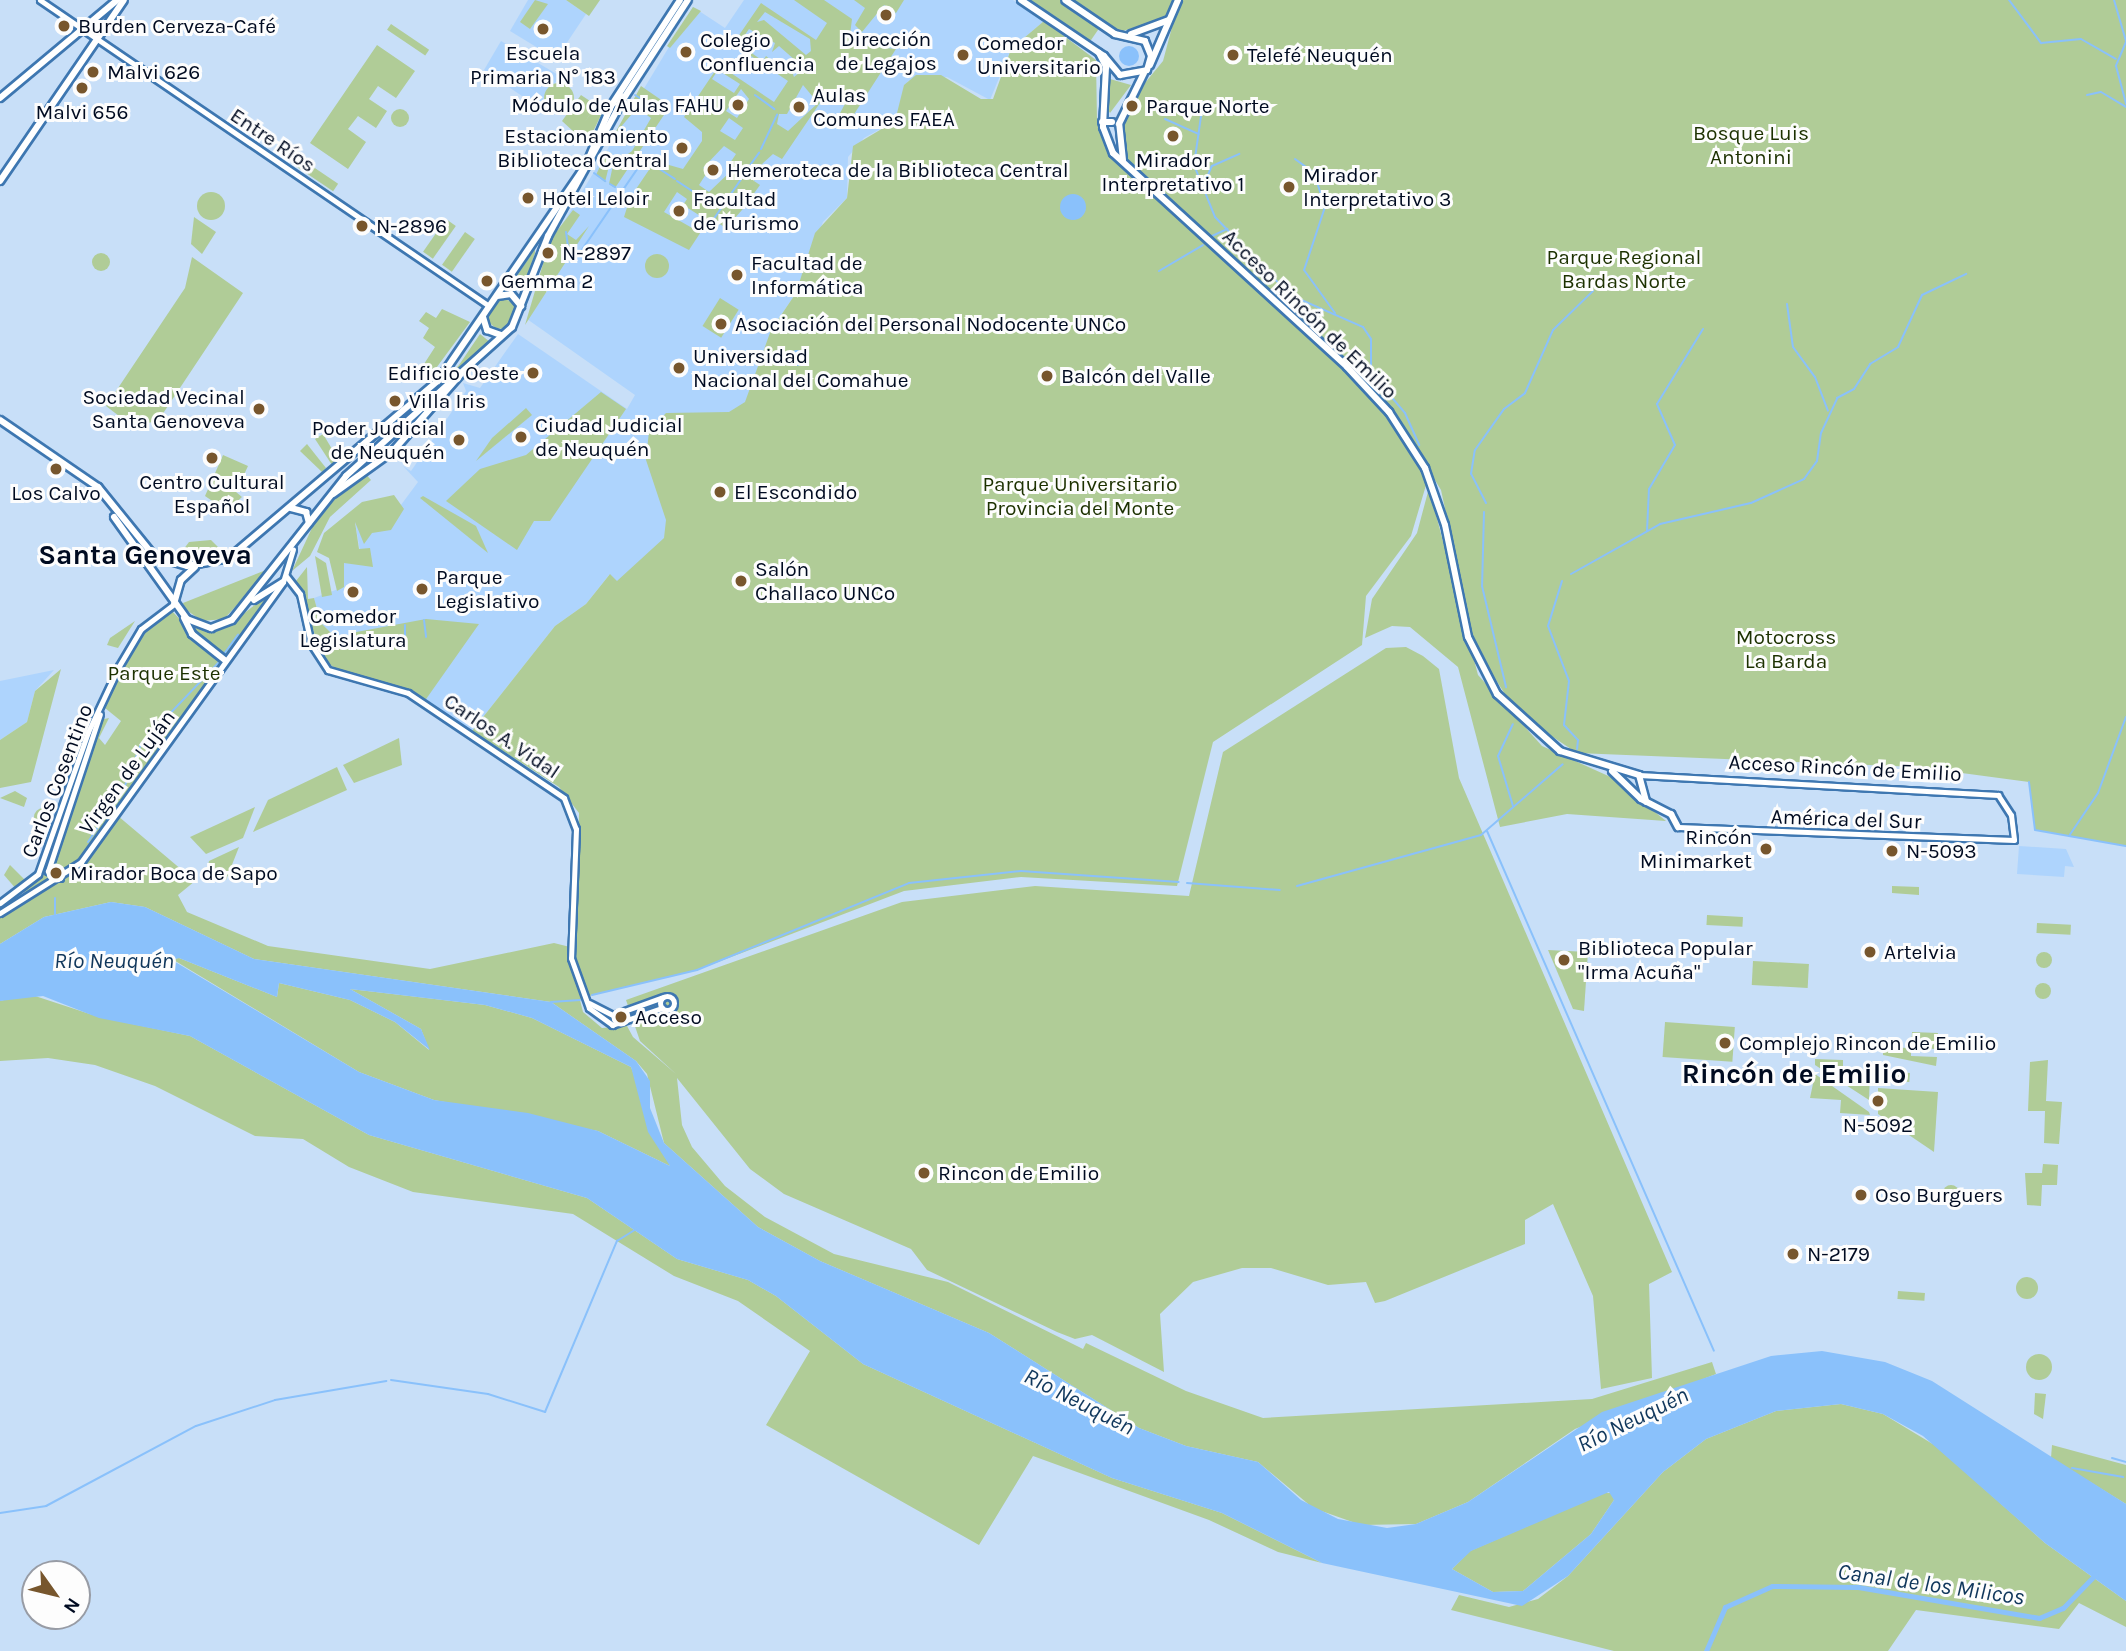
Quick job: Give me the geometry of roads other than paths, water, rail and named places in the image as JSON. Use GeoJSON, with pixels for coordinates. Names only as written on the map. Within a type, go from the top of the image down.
{"type":"FeatureCollection","features":[{"type":"Feature","properties":{"kind":"main road"},"geometry":{"type":"LineString","coordinates":[[0,98],[117,0]]}},
{"type":"Feature","properties":{"kind":"main road"},"geometry":{"type":"LineString","coordinates":[[0,181],[124,0]]}},
{"type":"Feature","properties":{"kind":"main road"},"geometry":{"type":"LineString","coordinates":[[174,604],[183,576],[200,565],[234,555],[428,391],[484,315],[586,165],[611,106],[680,0]]}},
{"type":"Feature","properties":{"kind":"main road"},"geometry":{"type":"LineString","coordinates":[[249,603],[293,549],[331,494],[472,360],[505,333],[521,309],[548,236],[624,98],[688,0]]}},
{"type":"Feature","properties":{"kind":"main road"},"geometry":{"type":"LineString","coordinates":[[1021,0],[1099,53],[1125,77],[1147,69],[1149,46],[1129,35]]}},
{"type":"Feature","properties":{"kind":"main road"},"geometry":{"type":"LineString","coordinates":[[1065,0],[1115,34],[1129,35],[1159,28],[1172,15]]}},
{"type":"Feature","properties":{"kind":"main road","name":"Acceso Rincón de Emilio"},"geometry":{"type":"LineString","coordinates":[[1130,169],[1117,137],[1128,97],[1147,69],[1178,0]]}},
{"type":"Feature","properties":{"kind":"main road"},"geometry":{"type":"LineString","coordinates":[[1099,53],[1106,69]]}},
{"type":"Feature","properties":{"kind":"main road"},"geometry":{"type":"LineString","coordinates":[[1107,60],[1102,122],[1111,122]]}},
{"type":"Feature","properties":{"kind":"main road","name":"Acceso Rincón de Emilio"},"geometry":{"type":"LineString","coordinates":[[1102,122],[1105,138],[1130,169],[1389,412],[1433,486],[1468,637],[1491,685],[1543,740],[1608,769],[1639,775]]}},
{"type":"Feature","properties":{"kind":"main road"},"geometry":{"type":"LineString","coordinates":[[495,297],[514,295],[521,309]]}},
{"type":"Feature","properties":{"kind":"main road"},"geometry":{"type":"LineString","coordinates":[[484,315],[489,332],[505,333]]}},
{"type":"Feature","properties":{"kind":"main road"},"geometry":{"type":"LineString","coordinates":[[331,494],[396,448],[472,360]]}},
{"type":"Feature","properties":{"kind":"main road"},"geometry":{"type":"LineString","coordinates":[[0,421],[92,483],[149,552],[171,563],[200,565]]}},
{"type":"Feature","properties":{"kind":"main road"},"geometry":{"type":"LineString","coordinates":[[92,483],[194,636],[226,661]]}},
{"type":"Feature","properties":{"kind":"main road"},"geometry":{"type":"LineString","coordinates":[[290,508],[306,512],[308,525]]}},
{"type":"Feature","properties":{"kind":"main road"},"geometry":{"type":"LineString","coordinates":[[183,616],[216,628],[285,579]]}},
{"type":"Feature","properties":{"kind":"main road","name":"Acceso Rincón de Emilio"},"geometry":{"type":"LineString","coordinates":[[1608,769],[1646,802],[1669,812],[1678,827]]}},
{"type":"Feature","properties":{"kind":"main road"},"geometry":{"type":"LineString","coordinates":[[1639,775],[1646,802]]}},
{"type":"Feature","properties":{"kind":"street","name":"Entre Ríos"},"geometry":{"type":"LineString","coordinates":[[40,0],[489,306]]}},
{"type":"Feature","properties":{"kind":"street","name":"Virgen de Luján"},"geometry":{"type":"LineString","coordinates":[[0,913],[61,878],[81,862],[285,579],[293,549]]}},
{"type":"Feature","properties":{"kind":"street","name":"Carlos A. Vidal"},"geometry":{"type":"LineString","coordinates":[[285,579],[300,594],[309,640],[328,670],[415,696],[566,801],[576,829],[570,951],[585,998]]}},
{"type":"Feature","properties":{"kind":"street","name":"Carlos Cosentino"},"geometry":{"type":"LineString","coordinates":[[0,904],[12,898],[44,862],[107,694],[140,630],[174,604]]}},
{"type":"Feature","properties":{"kind":"street"},"geometry":{"type":"LineString","coordinates":[[61,878],[48,871],[107,694]]}},
{"type":"Feature","properties":{"kind":"street","name":"Acceso Rincón de Emilio"},"geometry":{"type":"LineString","coordinates":[[1639,775],[1998,795],[2010,810],[2014,841]]}},
{"type":"Feature","properties":{"kind":"street","name":"América del Sur"},"geometry":{"type":"LineString","coordinates":[[1678,827],[2014,841]]}},
{"type":"Feature","properties":{"kind":"street"},"geometry":{"type":"LineString","coordinates":[[585,998],[613,1015],[663,997]]}},
{"type":"Feature","properties":{"kind":"street"},"geometry":{"type":"LineString","coordinates":[[662,1008],[663,997]]}},
{"type":"Feature","properties":{"kind":"street"},"geometry":{"type":"LineString","coordinates":[[585,998],[610,1025],[674,1004],[663,997]]}},
{"type":"Feature","properties":{"kind":"water"},"geometry":{"type":"Polygon","coordinates":[[[1125,46],[1133,46],[1139,56],[1133,66],[1125,66],[1119,60],[1119,52],[1125,46]]]}},
{"type":"Feature","properties":{"kind":"water"},"geometry":{"type":"Polygon","coordinates":[[[1073,194],[1082,198],[1086,207],[1082,216],[1073,220],[1064,216],[1060,207],[1064,198],[1073,194]]]}},
{"type":"Feature","properties":{"kind":"water"},"geometry":{"type":"Polygon","coordinates":[[[794,350],[800,350],[805,358],[803,364],[794,366],[789,361],[789,355],[794,350]]]}},
{"type":"Feature","properties":{"kind":"water","name":"Río Neuquén"},"geometry":{"type":"Polygon","coordinates":[[[111,902],[145,907],[254,959],[551,1002],[636,1061],[650,1081],[650,1108],[664,1143],[758,1227],[820,1261],[989,1333],[1139,1428],[1186,1446],[1258,1462],[1301,1500],[1338,1519],[1387,1528],[1416,1524],[1468,1502],[1602,1412],[1771,1356],[1822,1351],[1885,1362],[1932,1381],[2126,1504],[2126,1601],[2045,1543],[1923,1436],[1883,1414],[1841,1404],[1776,1411],[1706,1439],[1663,1472],[1568,1576],[1522,1606],[1322,1563],[1222,1513],[1112,1478],[863,1364],[776,1296],[748,1280],[677,1259],[587,1198],[369,1135],[190,1036],[99,1018],[43,996],[0,1001],[0,944],[44,917],[111,902]],[[179,958],[172,960],[359,1072],[434,1100],[528,1113],[598,1131],[670,1166],[648,1132],[631,1067],[532,1018],[485,1005],[350,989],[421,1029],[430,1050],[395,1022],[350,1000],[279,983],[277,997],[179,958]],[[1609,1492],[1471,1551],[1452,1569],[1493,1592],[1523,1591],[1591,1534],[1614,1500],[1609,1492]]]}},
{"type":"Feature","properties":{"kind":"waterway"},"geometry":{"type":"LineString","coordinates":[[2009,0],[2041,43],[2081,39],[2116,59]]}},
{"type":"Feature","properties":{"kind":"waterway"},"geometry":{"type":"LineString","coordinates":[[2114,0],[2126,41]]}},
{"type":"Feature","properties":{"kind":"waterway"},"geometry":{"type":"LineString","coordinates":[[2126,42],[2116,66],[2126,104]]}},
{"type":"Feature","properties":{"kind":"waterway"},"geometry":{"type":"LineString","coordinates":[[2087,95],[2101,92],[2126,107]]}},
{"type":"Feature","properties":{"kind":"waterway"},"geometry":{"type":"LineString","coordinates":[[635,95],[665,114]]}},
{"type":"Feature","properties":{"kind":"waterway"},"geometry":{"type":"LineString","coordinates":[[755,95],[774,109]]}},
{"type":"Feature","properties":{"kind":"waterway"},"geometry":{"type":"LineString","coordinates":[[1203,102],[1194,165],[1215,217],[1290,295],[1363,327],[1371,339],[1371,373],[1405,413],[1419,445]]}},
{"type":"Feature","properties":{"kind":"waterway"},"geometry":{"type":"LineString","coordinates":[[761,149],[777,115]]}},
{"type":"Feature","properties":{"kind":"waterway"},"geometry":{"type":"LineString","coordinates":[[1165,119],[1199,134]]}},
{"type":"Feature","properties":{"kind":"waterway"},"geometry":{"type":"LineString","coordinates":[[748,168],[759,153]]}},
{"type":"Feature","properties":{"kind":"waterway"},"geometry":{"type":"LineString","coordinates":[[1202,189],[1212,166],[1239,154]]}},
{"type":"Feature","properties":{"kind":"waterway"},"geometry":{"type":"LineString","coordinates":[[566,232],[568,246],[579,254],[644,159]]}},
{"type":"Feature","properties":{"kind":"waterway"},"geometry":{"type":"LineString","coordinates":[[1295,159],[1314,173],[1325,207],[1304,270],[1335,313]]}},
{"type":"Feature","properties":{"kind":"waterway"},"geometry":{"type":"LineString","coordinates":[[658,168],[675,179]]}},
{"type":"Feature","properties":{"kind":"waterway"},"geometry":{"type":"LineString","coordinates":[[713,220],[746,172]]}},
{"type":"Feature","properties":{"kind":"waterway"},"geometry":{"type":"LineString","coordinates":[[594,173],[605,181]]}},
{"type":"Feature","properties":{"kind":"waterway"},"geometry":{"type":"LineString","coordinates":[[677,181],[712,204]]}},
{"type":"Feature","properties":{"kind":"waterway"},"geometry":{"type":"LineString","coordinates":[[610,184],[615,187]]}},
{"type":"Feature","properties":{"kind":"waterway"},"geometry":{"type":"LineString","coordinates":[[1212,236],[1227,229]]}},
{"type":"Feature","properties":{"kind":"waterway"},"geometry":{"type":"LineString","coordinates":[[1159,271],[1203,245]]}},
{"type":"Feature","properties":{"kind":"waterway"},"geometry":{"type":"LineString","coordinates":[[1571,574],[1660,524],[1751,503],[1804,479],[1817,461],[1821,433],[1837,398],[1854,389],[1870,364],[1898,347],[1922,295],[1966,274]]}},
{"type":"Feature","properties":{"kind":"waterway"},"geometry":{"type":"LineString","coordinates":[[1486,503],[1471,474],[1475,450],[1504,409],[1525,393],[1553,330],[1593,291]]}},
{"type":"Feature","properties":{"kind":"waterway"},"geometry":{"type":"LineString","coordinates":[[1787,304],[1793,347],[1815,377],[1828,411]]}},
{"type":"Feature","properties":{"kind":"waterway"},"geometry":{"type":"LineString","coordinates":[[1647,531],[1649,489],[1675,445],[1657,404],[1703,329]]}},
{"type":"Feature","properties":{"kind":"waterway"},"geometry":{"type":"LineString","coordinates":[[1484,512],[1482,586],[1506,687]]}},
{"type":"Feature","properties":{"kind":"waterway"},"geometry":{"type":"LineString","coordinates":[[1562,581],[1548,626],[1569,681],[1564,725],[1578,740],[1577,749]]}},
{"type":"Feature","properties":{"kind":"waterway"},"geometry":{"type":"LineString","coordinates":[[424,620],[426,637]]}},
{"type":"Feature","properties":{"kind":"waterway"},"geometry":{"type":"LineString","coordinates":[[405,625],[405,644]]}},
{"type":"Feature","properties":{"kind":"waterway"},"geometry":{"type":"LineString","coordinates":[[224,654],[238,635]]}},
{"type":"Feature","properties":{"kind":"waterway"},"geometry":{"type":"LineString","coordinates":[[88,842],[124,788],[141,744],[219,662]]}},
{"type":"Feature","properties":{"kind":"waterway"},"geometry":{"type":"LineString","coordinates":[[2069,836],[2098,793],[2126,717]]}},
{"type":"Feature","properties":{"kind":"waterway"},"geometry":{"type":"LineString","coordinates":[[1513,724],[1498,756],[1513,806]]}},
{"type":"Feature","properties":{"kind":"waterway"},"geometry":{"type":"LineString","coordinates":[[1297,886],[1481,835],[1563,764]]}},
{"type":"Feature","properties":{"kind":"waterway"},"geometry":{"type":"LineString","coordinates":[[2029,782],[2035,830],[2126,846]]}},
{"type":"Feature","properties":{"kind":"waterway"},"geometry":{"type":"LineString","coordinates":[[1487,831],[1714,1351]]}},
{"type":"Feature","properties":{"kind":"waterway"},"geometry":{"type":"LineString","coordinates":[[592,995],[697,970],[909,883],[1021,871],[1179,882]]}},
{"type":"Feature","properties":{"kind":"waterway"},"geometry":{"type":"LineString","coordinates":[[1187,883],[1280,890]]}},
{"type":"Feature","properties":{"kind":"waterway"},"geometry":{"type":"LineString","coordinates":[[55,898],[55,914]]}},
{"type":"Feature","properties":{"kind":"waterway"},"geometry":{"type":"LineString","coordinates":[[551,1002],[580,1000]]}},
{"type":"Feature","properties":{"kind":"waterway"},"geometry":{"type":"LineString","coordinates":[[391,1380],[488,1394],[545,1412],[617,1241],[638,1228]]}},
{"type":"Feature","properties":{"kind":"waterway"},"geometry":{"type":"LineString","coordinates":[[0,1513],[46,1506],[196,1426],[275,1400],[386,1381]]}},
{"type":"Feature","properties":{"kind":"waterway"},"geometry":{"type":"LineString","coordinates":[[2112,1458],[2126,1462]]}},
{"type":"Feature","properties":{"kind":"waterway"},"geometry":{"type":"LineString","coordinates":[[2072,1468],[2123,1477]]}},
{"type":"Feature","properties":{"kind":"waterway","name":"Canal de los Milicos"},"geometry":{"type":"LineString","coordinates":[[1706,1651],[1725,1607],[1772,1586],[1858,1587],[2039,1618],[2063,1608],[2096,1574]]}},
{"type":"Feature","properties":{"kind":"place","name":"Dirección de Legajos"},"geometry":{"type":"Point","coordinates":[886,15]}},
{"type":"Feature","properties":{"kind":"place","name":"Burden Cerveza-Café"},"geometry":{"type":"Point","coordinates":[64,26]}},
{"type":"Feature","properties":{"kind":"place","name":"Escuela Primaria N° 183"},"geometry":{"type":"Point","coordinates":[543,29]}},
{"type":"Feature","properties":{"kind":"place","name":"Colegio Confluencia"},"geometry":{"type":"Point","coordinates":[686,52]}},
{"type":"Feature","properties":{"kind":"place","name":"Comedor Universitario"},"geometry":{"type":"Point","coordinates":[963,55]}},
{"type":"Feature","properties":{"kind":"place","name":"Telefé Neuquén"},"geometry":{"type":"Point","coordinates":[1233,55]}},
{"type":"Feature","properties":{"kind":"place","name":"Malvi 626"},"geometry":{"type":"Point","coordinates":[93,72]}},
{"type":"Feature","properties":{"kind":"place","name":"Malvi 656"},"geometry":{"type":"Point","coordinates":[82,88]}},
{"type":"Feature","properties":{"kind":"place","name":"Módulo de Aulas FAHU"},"geometry":{"type":"Point","coordinates":[738,105]}},
{"type":"Feature","properties":{"kind":"place","name":"Parque Norte"},"geometry":{"type":"Point","coordinates":[1132,106]}},
{"type":"Feature","properties":{"kind":"place","name":"Aulas Comunes FAEA"},"geometry":{"type":"Point","coordinates":[799,107]}},
{"type":"Feature","properties":{"kind":"place","name":"Mirador Interpretativo 1"},"geometry":{"type":"Point","coordinates":[1173,136]}},
{"type":"Feature","properties":{"kind":"place","name":"Estacionamiento Biblioteca Central"},"geometry":{"type":"Point","coordinates":[682,148]}},
{"type":"Feature","properties":{"kind":"place","name":"Hemeroteca de la Biblioteca Central"},"geometry":{"type":"Point","coordinates":[713,170]}},
{"type":"Feature","properties":{"kind":"place","name":"Mirador Interpretativo 3"},"geometry":{"type":"Point","coordinates":[1289,187]}},
{"type":"Feature","properties":{"kind":"place","name":"Hotel Leloir"},"geometry":{"type":"Point","coordinates":[528,198]}},
{"type":"Feature","properties":{"kind":"place","name":"Facultad de Turismo"},"geometry":{"type":"Point","coordinates":[679,211]}},
{"type":"Feature","properties":{"kind":"place","name":"N-2896"},"geometry":{"type":"Point","coordinates":[362,226]}},
{"type":"Feature","properties":{"kind":"place","name":"N-2897"},"geometry":{"type":"Point","coordinates":[548,253]}},
{"type":"Feature","properties":{"kind":"place","name":"Facultad de Informática"},"geometry":{"type":"Point","coordinates":[737,275]}},
{"type":"Feature","properties":{"kind":"place","name":"Gemma 2"},"geometry":{"type":"Point","coordinates":[487,281]}},
{"type":"Feature","properties":{"kind":"place","name":"Asociación del Personal Nodocente UNCo"},"geometry":{"type":"Point","coordinates":[721,324]}},
{"type":"Feature","properties":{"kind":"place","name":"Universidad Nacional del Comahue"},"geometry":{"type":"Point","coordinates":[679,368]}},
{"type":"Feature","properties":{"kind":"place","name":"Edificio Oeste"},"geometry":{"type":"Point","coordinates":[533,373]}},
{"type":"Feature","properties":{"kind":"place","name":"Balcón del Valle"},"geometry":{"type":"Point","coordinates":[1047,376]}},
{"type":"Feature","properties":{"kind":"place","name":"Villa Iris"},"geometry":{"type":"Point","coordinates":[395,401]}},
{"type":"Feature","properties":{"kind":"place","name":"Sociedad Vecinal Santa Genoveva"},"geometry":{"type":"Point","coordinates":[259,409]}},
{"type":"Feature","properties":{"kind":"place","name":"Ciudad Judicial de Neuquén"},"geometry":{"type":"Point","coordinates":[521,437]}},
{"type":"Feature","properties":{"kind":"place","name":"Poder Judicial de Neuquén"},"geometry":{"type":"Point","coordinates":[459,440]}},
{"type":"Feature","properties":{"kind":"place","name":"Centro Cultural Español"},"geometry":{"type":"Point","coordinates":[212,458]}},
{"type":"Feature","properties":{"kind":"place","name":"Los Calvo"},"geometry":{"type":"Point","coordinates":[56,469]}},
{"type":"Feature","properties":{"kind":"place","name":"El Escondido"},"geometry":{"type":"Point","coordinates":[720,492]}},
{"type":"Feature","properties":{"kind":"place","name":"Salón Challaco UNCo"},"geometry":{"type":"Point","coordinates":[741,581]}},
{"type":"Feature","properties":{"kind":"place","name":"Parque Legislativo"},"geometry":{"type":"Point","coordinates":[422,589]}},
{"type":"Feature","properties":{"kind":"place","name":"Comedor Legislatura"},"geometry":{"type":"Point","coordinates":[353,592]}},
{"type":"Feature","properties":{"kind":"place","name":"Rincón Minimarket"},"geometry":{"type":"Point","coordinates":[1766,849]}},
{"type":"Feature","properties":{"kind":"place","name":"N-5093"},"geometry":{"type":"Point","coordinates":[1892,851]}},
{"type":"Feature","properties":{"kind":"place","name":"Mirador Boca de Sapo"},"geometry":{"type":"Point","coordinates":[56,873]}},
{"type":"Feature","properties":{"kind":"place","name":"Artelvia"},"geometry":{"type":"Point","coordinates":[1870,952]}},
{"type":"Feature","properties":{"kind":"place","name":"Biblioteca Popular \"Irma Acuña\""},"geometry":{"type":"Point","coordinates":[1564,960]}},
{"type":"Feature","properties":{"kind":"place","name":"Acceso"},"geometry":{"type":"Point","coordinates":[621,1017]}},
{"type":"Feature","properties":{"kind":"place","name":"Complejo Rincon de Emilio"},"geometry":{"type":"Point","coordinates":[1725,1043]}},
{"type":"Feature","properties":{"kind":"place","name":"N-5092"},"geometry":{"type":"Point","coordinates":[1878,1101]}},
{"type":"Feature","properties":{"kind":"place","name":"Rincon de Emilio"},"geometry":{"type":"Point","coordinates":[924,1173]}},
{"type":"Feature","properties":{"kind":"place","name":"Oso Burguers"},"geometry":{"type":"Point","coordinates":[1861,1195]}},
{"type":"Feature","properties":{"kind":"place","name":"N-2179"},"geometry":{"type":"Point","coordinates":[1793,1254]}},
{"type":"Feature","properties":{"kind":"district","name":"Santa Genoveva"},"geometry":{"type":"Point","coordinates":[145,555]}},
{"type":"Feature","properties":{"kind":"district","name":"Rincón de Emilio"},"geometry":{"type":"Point","coordinates":[1794,1074]}},
{"type":"Feature","properties":{"kind":"park label","name":"Bosque Luis Antonini"},"geometry":{"type":"Point","coordinates":[1751,145]}},
{"type":"Feature","properties":{"kind":"park label","name":"Parque Regional Bardas Norte"},"geometry":{"type":"Point","coordinates":[1624,269]}},
{"type":"Feature","properties":{"kind":"park label","name":"Parque Universitario Provincia del Monte"},"geometry":{"type":"Point","coordinates":[1080,496]}},
{"type":"Feature","properties":{"kind":"park label","name":"Motocross La Barda"},"geometry":{"type":"Point","coordinates":[1786,649]}},
{"type":"Feature","properties":{"kind":"park label","name":"Parque Este"},"geometry":{"type":"Point","coordinates":[164,673]}}]}
